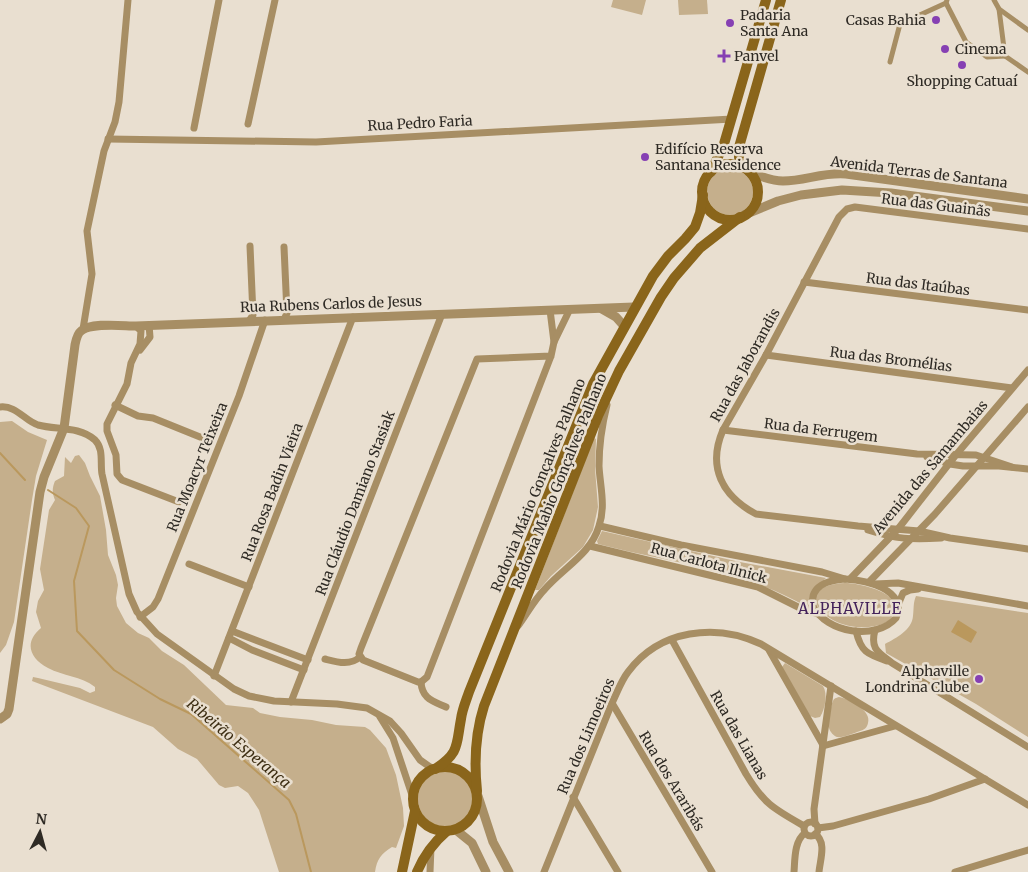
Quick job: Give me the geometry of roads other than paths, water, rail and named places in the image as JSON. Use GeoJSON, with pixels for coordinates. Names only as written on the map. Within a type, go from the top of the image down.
{"type":"FeatureCollection","features":[{"type":"Feature","properties":{"kind":"main road"},"geometry":{"type":"LineString","coordinates":[[766,0],[724,144],[711,172],[705,180],[703,195],[708,208],[716,215],[725,219],[742,216],[755,204],[758,195],[755,180],[739,157],[740,147],[781,0]]}},
{"type":"Feature","properties":{"kind":"main road"},"geometry":{"type":"LineString","coordinates":[[711,172],[725,165],[735,165],[746,169]]}},
{"type":"Feature","properties":{"kind":"main road","name":"Rodovia Mário Gonçalves Palhano"},"geometry":{"type":"LineString","coordinates":[[434,769],[449,760],[454,752],[461,717],[469,692],[593,384],[634,307],[663,262],[690,234],[700,213],[703,195]]}},
{"type":"Feature","properties":{"kind":"main road","name":"Rodovia Mabio Gonçalves Palhano"},"geometry":{"type":"LineString","coordinates":[[477,793],[475,756],[478,726],[487,697],[610,387],[661,297],[684,265],[714,237],[742,216]]}},
{"type":"Feature","properties":{"kind":"main road"},"geometry":{"type":"LineString","coordinates":[[634,307],[633,316],[626,332],[629,342],[634,344]]}},
{"type":"Feature","properties":{"kind":"main road"},"geometry":{"type":"LineString","coordinates":[[402,872],[415,811],[413,798],[418,783],[425,774],[434,769],[447,767],[458,770],[472,780],[477,793],[477,808],[472,818],[464,826],[451,831],[431,846],[417,872]]}},
{"type":"Feature","properties":{"kind":"main road"},"geometry":{"type":"LineString","coordinates":[[415,811],[430,828],[451,831]]}},
{"type":"Feature","properties":{"kind":"street"},"geometry":{"type":"LineString","coordinates":[[0,719],[9,709],[42,484],[64,428],[75,345],[83,329],[92,274],[87,231],[96,182],[108,139],[115,122],[119,102],[128,0]]}},
{"type":"Feature","properties":{"kind":"street"},"geometry":{"type":"LineString","coordinates":[[194,128],[219,0]]}},
{"type":"Feature","properties":{"kind":"street"},"geometry":{"type":"LineString","coordinates":[[248,124],[275,0]]}},
{"type":"Feature","properties":{"kind":"street"},"geometry":{"type":"LineString","coordinates":[[994,0],[999,9],[1005,56]]}},
{"type":"Feature","properties":{"kind":"street"},"geometry":{"type":"LineString","coordinates":[[890,62],[900,24],[946,1],[966,42],[987,57],[1005,56],[1027,69]]}},
{"type":"Feature","properties":{"kind":"street"},"geometry":{"type":"LineString","coordinates":[[999,9],[1028,30]]}},
{"type":"Feature","properties":{"kind":"street","name":"Rua Pedro Faria"},"geometry":{"type":"LineString","coordinates":[[108,139],[316,142],[732,119]]}},
{"type":"Feature","properties":{"kind":"street","name":"Avenida Terras de Santana"},"geometry":{"type":"LineString","coordinates":[[746,169],[769,179],[784,181],[828,174],[846,174],[1028,199]]}},
{"type":"Feature","properties":{"kind":"street","name":"Avenida Terras de Santana"},"geometry":{"type":"LineString","coordinates":[[742,216],[778,201],[801,195],[842,190],[883,192],[1028,211]]}},
{"type":"Feature","properties":{"kind":"street","name":"Rua das Guainãs"},"geometry":{"type":"LineString","coordinates":[[842,213],[847,209],[855,207],[1028,229]]}},
{"type":"Feature","properties":{"kind":"street","name":"Rua das Jaborandis"},"geometry":{"type":"LineString","coordinates":[[842,213],[766,355],[723,430],[717,443],[716,462],[718,475],[726,489],[734,499],[756,514],[858,526]]}},
{"type":"Feature","properties":{"kind":"street"},"geometry":{"type":"LineString","coordinates":[[249,321],[253,315],[250,246]]}},
{"type":"Feature","properties":{"kind":"street"},"geometry":{"type":"LineString","coordinates":[[284,247],[287,313],[284,320]]}},
{"type":"Feature","properties":{"kind":"street","name":"Rua das Itaúbas"},"geometry":{"type":"LineString","coordinates":[[804,282],[1028,310]]}},
{"type":"Feature","properties":{"kind":"street","name":"Rua Rubens Carlos de Jesus"},"geometry":{"type":"LineString","coordinates":[[83,329],[96,326],[634,307]]}},
{"type":"Feature","properties":{"kind":"street"},"geometry":{"type":"LineString","coordinates":[[599,308],[616,317],[624,326]]}},
{"type":"Feature","properties":{"kind":"street"},"geometry":{"type":"LineString","coordinates":[[554,342],[570,309]]}},
{"type":"Feature","properties":{"kind":"street"},"geometry":{"type":"LineString","coordinates":[[421,682],[427,677],[552,356],[554,342],[550,310]]}},
{"type":"Feature","properties":{"kind":"street","name":"Rua Cláudio Damiano Stasiak"},"geometry":{"type":"LineString","coordinates":[[291,702],[442,314]]}},
{"type":"Feature","properties":{"kind":"street","name":"Rua Rosa Badin Vieira"},"geometry":{"type":"LineString","coordinates":[[214,676],[353,317]]}},
{"type":"Feature","properties":{"kind":"street","name":"Rua Moacyr Teixeira"},"geometry":{"type":"LineString","coordinates":[[140,617],[150,610],[158,599],[239,396],[265,320]]}},
{"type":"Feature","properties":{"kind":"street"},"geometry":{"type":"LineString","coordinates":[[134,355],[150,337],[149,325]]}},
{"type":"Feature","properties":{"kind":"street"},"geometry":{"type":"LineString","coordinates":[[136,326],[141,331],[142,337],[134,355],[126,384],[106,427],[116,452],[118,476],[122,480],[179,502]]}},
{"type":"Feature","properties":{"kind":"street","name":"Rua das Bromélias"},"geometry":{"type":"LineString","coordinates":[[766,355],[1012,388]]}},
{"type":"Feature","properties":{"kind":"street"},"geometry":{"type":"LineString","coordinates":[[360,657],[361,648],[477,359],[552,356]]}},
{"type":"Feature","properties":{"kind":"street","name":"Avenida das Samambaias"},"geometry":{"type":"LineString","coordinates":[[847,579],[898,529],[955,456],[1028,370]]}},
{"type":"Feature","properties":{"kind":"street"},"geometry":{"type":"LineString","coordinates":[[511,636],[543,590],[590,546],[600,526],[602,499],[599,466],[600,443],[610,387]]}},
{"type":"Feature","properties":{"kind":"street"},"geometry":{"type":"LineString","coordinates":[[0,407],[4,406],[16,411],[38,425],[64,428],[86,435],[94,440],[99,447],[102,474],[130,594],[140,617],[157,634],[214,676],[249,696],[274,701],[359,706],[379,714],[396,726],[420,760],[434,769]]}},
{"type":"Feature","properties":{"kind":"street"},"geometry":{"type":"LineString","coordinates":[[115,406],[138,416],[153,418],[205,439]]}},
{"type":"Feature","properties":{"kind":"street"},"geometry":{"type":"LineString","coordinates":[[871,583],[1028,407]]}},
{"type":"Feature","properties":{"kind":"street","name":"Rua da Ferrugem"},"geometry":{"type":"LineString","coordinates":[[723,430],[917,454],[955,456],[965,454],[1012,467]]}},
{"type":"Feature","properties":{"kind":"street","name":"Rua da Ferrugem"},"geometry":{"type":"LineString","coordinates":[[917,454],[963,466],[1028,469]]}},
{"type":"Feature","properties":{"kind":"street"},"geometry":{"type":"LineString","coordinates":[[600,526],[681,546],[822,572],[847,579],[871,583],[898,584],[1028,606]]}},
{"type":"Feature","properties":{"kind":"street"},"geometry":{"type":"LineString","coordinates":[[858,526],[919,531],[950,538],[1028,549]]}},
{"type":"Feature","properties":{"kind":"street"},"geometry":{"type":"LineString","coordinates":[[858,526],[890,537],[911,540],[950,538]]}},
{"type":"Feature","properties":{"kind":"street","name":"Rua Carlota Ilnick"},"geometry":{"type":"LineString","coordinates":[[590,546],[758,587],[802,609],[818,614],[824,620],[856,631]]}},
{"type":"Feature","properties":{"kind":"street"},"geometry":{"type":"LineString","coordinates":[[189,564],[249,587]]}},
{"type":"Feature","properties":{"kind":"street"},"geometry":{"type":"LineString","coordinates":[[818,614],[812,602],[815,590],[829,582],[847,579]]}},
{"type":"Feature","properties":{"kind":"street"},"geometry":{"type":"LineString","coordinates":[[871,583],[889,592],[895,598],[898,605]]}},
{"type":"Feature","properties":{"kind":"street"},"geometry":{"type":"LineString","coordinates":[[892,663],[867,653],[860,645],[856,631],[885,627],[898,614],[900,597],[906,591],[923,588]]}},
{"type":"Feature","properties":{"kind":"street"},"geometry":{"type":"LineString","coordinates":[[874,630],[872,641],[874,648],[892,663],[1028,747]]}},
{"type":"Feature","properties":{"kind":"street","name":"Rua dos Limoeiros"},"geometry":{"type":"LineString","coordinates":[[544,872],[573,797],[624,678],[633,666],[650,652],[672,640],[696,632],[727,633],[748,638],[769,649],[1028,806]]}},
{"type":"Feature","properties":{"kind":"street"},"geometry":{"type":"LineString","coordinates":[[230,635],[308,660]]}},
{"type":"Feature","properties":{"kind":"street"},"geometry":{"type":"LineString","coordinates":[[230,635],[252,650],[304,670]]}},
{"type":"Feature","properties":{"kind":"street","name":"Rua das Lianas"},"geometry":{"type":"LineString","coordinates":[[672,640],[759,794],[772,808],[805,827]]}},
{"type":"Feature","properties":{"kind":"street"},"geometry":{"type":"LineString","coordinates":[[769,649],[823,746]]}},
{"type":"Feature","properties":{"kind":"street"},"geometry":{"type":"LineString","coordinates":[[325,659],[348,663],[360,657]]}},
{"type":"Feature","properties":{"kind":"street"},"geometry":{"type":"LineString","coordinates":[[360,657],[367,662],[421,682]]}},
{"type":"Feature","properties":{"kind":"street"},"geometry":{"type":"LineString","coordinates":[[421,682],[422,690],[426,696],[446,707]]}},
{"type":"Feature","properties":{"kind":"street"},"geometry":{"type":"LineString","coordinates":[[816,829],[814,809],[831,686]]}},
{"type":"Feature","properties":{"kind":"street","name":"Rua dos Araribás"},"geometry":{"type":"LineString","coordinates":[[612,703],[712,872]]}},
{"type":"Feature","properties":{"kind":"street"},"geometry":{"type":"LineString","coordinates":[[379,714],[393,738],[413,798]]}},
{"type":"Feature","properties":{"kind":"street"},"geometry":{"type":"LineString","coordinates":[[823,746],[895,726]]}},
{"type":"Feature","properties":{"kind":"street"},"geometry":{"type":"LineString","coordinates":[[805,827],[809,836],[816,829],[929,799],[985,779]]}},
{"type":"Feature","properties":{"kind":"street"},"geometry":{"type":"LineString","coordinates":[[477,793],[493,842],[509,872]]}},
{"type":"Feature","properties":{"kind":"street"},"geometry":{"type":"LineString","coordinates":[[573,797],[618,872]]}},
{"type":"Feature","properties":{"kind":"street"},"geometry":{"type":"LineString","coordinates":[[794,872],[798,842],[814,809]]}},
{"type":"Feature","properties":{"kind":"street"},"geometry":{"type":"LineString","coordinates":[[805,827],[811,822],[822,845],[819,872]]}},
{"type":"Feature","properties":{"kind":"street"},"geometry":{"type":"LineString","coordinates":[[451,831],[472,843],[486,872]]}},
{"type":"Feature","properties":{"kind":"street"},"geometry":{"type":"LineString","coordinates":[[430,872],[431,846]]}},
{"type":"Feature","properties":{"kind":"street"},"geometry":{"type":"LineString","coordinates":[[955,872],[1028,850]]}},
{"type":"Feature","properties":{"kind":"waterway","name":"Ribeirão Esperança"},"geometry":{"type":"LineString","coordinates":[[0,453],[25,480]]}},
{"type":"Feature","properties":{"kind":"waterway","name":"Ribeirão Esperança"},"geometry":{"type":"LineString","coordinates":[[48,490],[76,508],[89,526],[74,581],[77,631],[114,670],[160,699],[191,714],[289,800],[296,814],[311,872]]}},
{"type":"Feature","properties":{"kind":"place","name":"Casas Bahia"},"geometry":{"type":"Point","coordinates":[936,20]}},
{"type":"Feature","properties":{"kind":"place","name":"Padaria Santa Ana"},"geometry":{"type":"Point","coordinates":[730,23]}},
{"type":"Feature","properties":{"kind":"place","name":"Cinema"},"geometry":{"type":"Point","coordinates":[945,49]}},
{"type":"Feature","properties":{"kind":"place","name":"Panvel"},"geometry":{"type":"Point","coordinates":[724,56]}},
{"type":"Feature","properties":{"kind":"place","name":"Shopping Catuaí"},"geometry":{"type":"Point","coordinates":[962,65]}},
{"type":"Feature","properties":{"kind":"place","name":"Edifício Reserva Santana Residence"},"geometry":{"type":"Point","coordinates":[645,157]}},
{"type":"Feature","properties":{"kind":"place","name":"Alphaville Londrina Clube"},"geometry":{"type":"Point","coordinates":[979,679]}},
{"type":"Feature","properties":{"kind":"district","name":"ALPHAVILLE"},"geometry":{"type":"Point","coordinates":[850,608]}}]}
